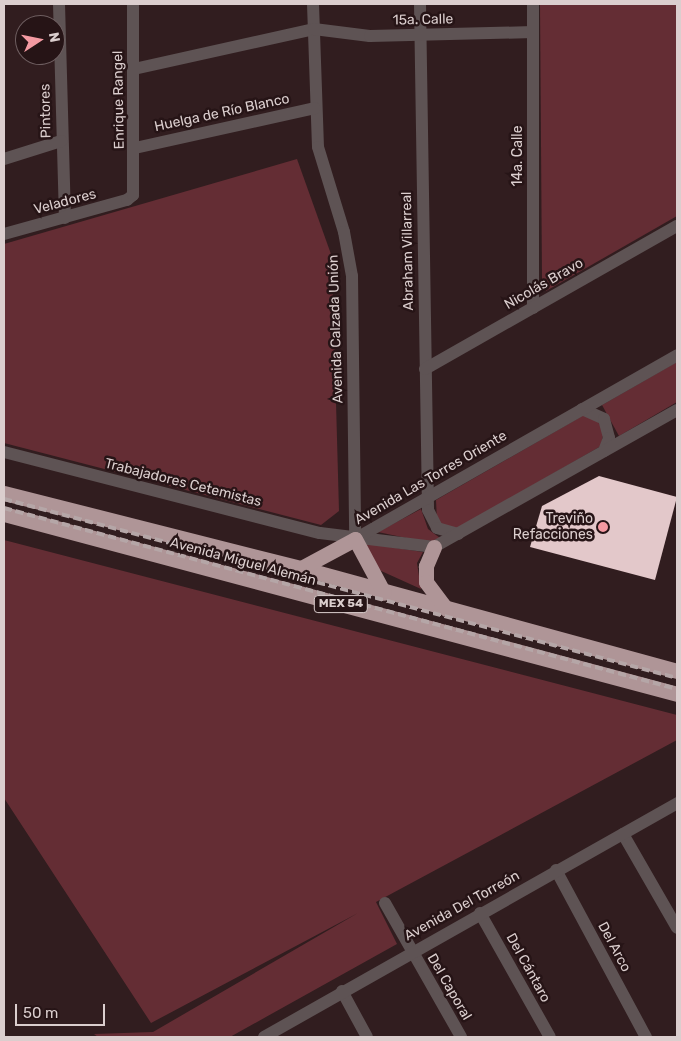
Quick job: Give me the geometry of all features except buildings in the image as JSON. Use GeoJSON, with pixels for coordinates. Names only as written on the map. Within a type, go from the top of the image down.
{"type":"FeatureCollection","features":[{"type":"Feature","properties":{"kind":"highway","name":"Avenida Miguel Alemán"},"geometry":{"type":"LineString","coordinates":[[4,493],[301,568],[449,611],[677,671]]}},
{"type":"Feature","properties":{"kind":"highway","name":"Avenida Miguel Alemán"},"geometry":{"type":"LineString","coordinates":[[4,514],[677,694]]}},
{"type":"Feature","properties":{"kind":"highway"},"geometry":{"type":"LineString","coordinates":[[301,568],[355,539],[384,592]]}},
{"type":"Feature","properties":{"kind":"highway"},"geometry":{"type":"LineString","coordinates":[[434,547],[426,566],[426,582],[436,600],[449,611]]}},
{"type":"Feature","properties":{"kind":"street","name":"Pintores"},"geometry":{"type":"LineString","coordinates":[[59,4],[61,140],[65,218]]}},
{"type":"Feature","properties":{"kind":"street","name":"Enrique Rangel"},"geometry":{"type":"LineString","coordinates":[[133,4],[135,148],[133,195]]}},
{"type":"Feature","properties":{"kind":"street","name":"Avenida Calzada Unión"},"geometry":{"type":"LineString","coordinates":[[313,4],[315,108],[318,147],[344,232],[352,276],[355,539]]}},
{"type":"Feature","properties":{"kind":"street","name":"Abraham Villarreal"},"geometry":{"type":"LineString","coordinates":[[420,4],[427,497],[428,510],[437,528],[458,534]]}},
{"type":"Feature","properties":{"kind":"street","name":"14a. Calle"},"geometry":{"type":"LineString","coordinates":[[533,4],[533,308]]}},
{"type":"Feature","properties":{"kind":"street","name":"15a. Calle"},"geometry":{"type":"LineString","coordinates":[[134,69],[314,29],[370,36],[533,32]]}},
{"type":"Feature","properties":{"kind":"street","name":"Huelga de Río Blanco"},"geometry":{"type":"LineString","coordinates":[[135,148],[315,108]]}},
{"type":"Feature","properties":{"kind":"street"},"geometry":{"type":"LineString","coordinates":[[4,159],[61,140]]}},
{"type":"Feature","properties":{"kind":"street","name":"Veladores"},"geometry":{"type":"LineString","coordinates":[[4,234],[127,200],[133,195]]}},
{"type":"Feature","properties":{"kind":"street","name":"Nicolás Bravo"},"geometry":{"type":"LineString","coordinates":[[424,369],[677,226]]}},
{"type":"Feature","properties":{"kind":"street","name":"Avenida Las Torres Oriente"},"geometry":{"type":"LineString","coordinates":[[355,539],[677,355]]}},
{"type":"Feature","properties":{"kind":"street"},"geometry":{"type":"LineString","coordinates":[[582,410],[604,419],[610,438],[604,451]]}},
{"type":"Feature","properties":{"kind":"street"},"geometry":{"type":"LineString","coordinates":[[434,547],[677,410]]}},
{"type":"Feature","properties":{"kind":"street","name":"Trabajadores Cetemistas"},"geometry":{"type":"LineString","coordinates":[[4,452],[355,539]]}},
{"type":"Feature","properties":{"kind":"street","name":"Avenida Las Torres Oriente"},"geometry":{"type":"LineString","coordinates":[[355,539],[434,547]]}},
{"type":"Feature","properties":{"kind":"street","name":"Avenida Del Torreón"},"geometry":{"type":"LineString","coordinates":[[269,1036],[342,991],[677,803]]}},
{"type":"Feature","properties":{"kind":"street"},"geometry":{"type":"LineString","coordinates":[[624,834],[677,928]]}},
{"type":"Feature","properties":{"kind":"street","name":"Del Arco"},"geometry":{"type":"LineString","coordinates":[[556,870],[646,1037]]}},
{"type":"Feature","properties":{"kind":"street","name":"Del Caporal"},"geometry":{"type":"LineString","coordinates":[[385,903],[461,1037]]}},
{"type":"Feature","properties":{"kind":"street","name":"Del Cántaro"},"geometry":{"type":"LineString","coordinates":[[480,913],[550,1037]]}},
{"type":"Feature","properties":{"kind":"street"},"geometry":{"type":"LineString","coordinates":[[342,991],[367,1037]]}},
{"type":"Feature","properties":{"kind":"shaded area"},"geometry":{"type":"Polygon","coordinates":[[[540,4],[677,4],[677,216],[546,291],[542,281],[540,4]]]}},
{"type":"Feature","properties":{"kind":"shaded area"},"geometry":{"type":"Polygon","coordinates":[[[297,159],[332,257],[339,511],[321,525],[4,443],[4,244],[297,159]]]}},
{"type":"Feature","properties":{"kind":"shaded area"},"geometry":{"type":"Polygon","coordinates":[[[677,362],[677,402],[619,436],[602,405],[677,362]]]}},
{"type":"Feature","properties":{"kind":"shaded area"},"geometry":{"type":"Polygon","coordinates":[[[584,415],[595,418],[604,430],[601,446],[453,531],[437,522],[436,500],[584,415]]]}},
{"type":"Feature","properties":{"kind":"shaded area"},"geometry":{"type":"Polygon","coordinates":[[[421,509],[428,529],[440,538],[430,543],[378,532],[421,509]]]}},
{"type":"Feature","properties":{"kind":"shaded area"},"geometry":{"type":"Polygon","coordinates":[[[4,540],[677,715],[677,740],[376,902],[397,944],[230,1037],[98,1037],[94,1034],[153,1032],[358,913],[151,1023],[4,798],[4,540]]]}},
{"type":"Feature","properties":{"kind":"shaded area"},"geometry":{"type":"Polygon","coordinates":[[[363,543],[423,552],[417,563],[421,589],[379,570],[363,543]]]}},
{"type":"Feature","properties":{"kind":"railway"},"geometry":{"type":"LineString","coordinates":[[4,499],[677,678]]}},
{"type":"Feature","properties":{"kind":"railway"},"geometry":{"type":"LineString","coordinates":[[4,508],[677,689]]}},
{"type":"Feature","properties":{"kind":"place","name":"Treviño Refacciones"},"geometry":{"type":"Point","coordinates":[603,527]}}]}
